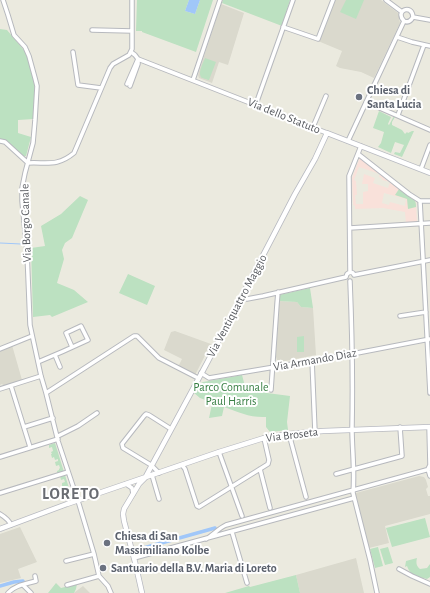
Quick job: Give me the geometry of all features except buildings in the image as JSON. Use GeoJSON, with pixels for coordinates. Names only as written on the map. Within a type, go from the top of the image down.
{"type":"FeatureCollection","features":[{"type":"Feature","properties":{"kind":"street","name":"Via Borgo Canale"},"geometry":{"type":"LineString","coordinates":[[3,0],[14,35],[25,47],[36,78],[33,143],[23,180],[22,201],[27,252],[30,326],[41,376],[68,472],[94,554],[99,576]]}},
{"type":"Feature","properties":{"kind":"street"},"geometry":{"type":"LineString","coordinates":[[0,140],[5,142],[28,163],[61,162],[74,153],[110,68],[117,61],[126,57],[131,52],[132,0]]}},
{"type":"Feature","properties":{"kind":"street"},"geometry":{"type":"LineString","coordinates":[[193,80],[220,0]]}},
{"type":"Feature","properties":{"kind":"street"},"geometry":{"type":"LineString","coordinates":[[256,104],[293,0]]}},
{"type":"Feature","properties":{"kind":"street"},"geometry":{"type":"LineString","coordinates":[[283,27],[318,39],[333,0]]}},
{"type":"Feature","properties":{"kind":"street"},"geometry":{"type":"LineString","coordinates":[[386,0],[402,12]]}},
{"type":"Feature","properties":{"kind":"street"},"geometry":{"type":"LineString","coordinates":[[402,12],[409,10],[413,17]]}},
{"type":"Feature","properties":{"kind":"street"},"geometry":{"type":"LineString","coordinates":[[402,12],[401,18],[404,21]]}},
{"type":"Feature","properties":{"kind":"street"},"geometry":{"type":"LineString","coordinates":[[413,17],[430,20]]}},
{"type":"Feature","properties":{"kind":"street"},"geometry":{"type":"LineString","coordinates":[[404,21],[410,21],[413,17]]}},
{"type":"Feature","properties":{"kind":"street"},"geometry":{"type":"LineString","coordinates":[[348,141],[404,21]]}},
{"type":"Feature","properties":{"kind":"street"},"geometry":{"type":"LineString","coordinates":[[92,30],[132,31]]}},
{"type":"Feature","properties":{"kind":"street"},"geometry":{"type":"LineString","coordinates":[[397,37],[430,46]]}},
{"type":"Feature","properties":{"kind":"street"},"geometry":{"type":"LineString","coordinates":[[398,115],[424,45]]}},
{"type":"Feature","properties":{"kind":"street"},"geometry":{"type":"LineString","coordinates":[[73,52],[78,85],[101,88]]}},
{"type":"Feature","properties":{"kind":"street","name":"Via dello Statuto"},"geometry":{"type":"LineString","coordinates":[[131,52],[138,59],[430,173]]}},
{"type":"Feature","properties":{"kind":"street"},"geometry":{"type":"LineString","coordinates":[[129,85],[138,59]]}},
{"type":"Feature","properties":{"kind":"street"},"geometry":{"type":"LineString","coordinates":[[313,127],[326,96]]}},
{"type":"Feature","properties":{"kind":"street"},"geometry":{"type":"LineString","coordinates":[[366,102],[430,130]]}},
{"type":"Feature","properties":{"kind":"street","name":"Via Ventiquattro Maggio"},"geometry":{"type":"LineString","coordinates":[[142,593],[124,521],[124,510],[144,478],[200,376],[315,159],[327,133]]}},
{"type":"Feature","properties":{"kind":"street"},"geometry":{"type":"LineString","coordinates":[[420,169],[430,145]]}},
{"type":"Feature","properties":{"kind":"street"},"geometry":{"type":"LineString","coordinates":[[241,298],[247,299],[346,277],[350,272],[349,176],[361,146]]}},
{"type":"Feature","properties":{"kind":"street"},"geometry":{"type":"LineString","coordinates":[[358,154],[398,186],[420,201],[430,201]]}},
{"type":"Feature","properties":{"kind":"street"},"geometry":{"type":"LineString","coordinates":[[420,201],[420,224],[429,340],[430,392]]}},
{"type":"Feature","properties":{"kind":"street"},"geometry":{"type":"LineString","coordinates":[[350,228],[430,223]]}},
{"type":"Feature","properties":{"kind":"street"},"geometry":{"type":"LineString","coordinates":[[350,272],[354,275],[430,260]]}},
{"type":"Feature","properties":{"kind":"street"},"geometry":{"type":"LineString","coordinates":[[350,281],[354,279],[354,275]]}},
{"type":"Feature","properties":{"kind":"street"},"geometry":{"type":"LineString","coordinates":[[346,277],[350,281],[354,469],[353,490],[377,593]]}},
{"type":"Feature","properties":{"kind":"street"},"geometry":{"type":"LineString","coordinates":[[271,390],[278,292]]}},
{"type":"Feature","properties":{"kind":"street"},"geometry":{"type":"LineString","coordinates":[[271,294],[277,304]]}},
{"type":"Feature","properties":{"kind":"street"},"geometry":{"type":"LineString","coordinates":[[400,316],[426,312]]}},
{"type":"Feature","properties":{"kind":"street"},"geometry":{"type":"LineString","coordinates":[[38,362],[88,340],[81,326],[66,333],[72,347]]}},
{"type":"Feature","properties":{"kind":"street"},"geometry":{"type":"LineString","coordinates":[[0,349],[32,336]]}},
{"type":"Feature","properties":{"kind":"street","name":"Via Armando Diaz"},"geometry":{"type":"LineString","coordinates":[[46,393],[134,336],[137,336],[159,358],[200,376],[209,378],[429,340]]}},
{"type":"Feature","properties":{"kind":"street"},"geometry":{"type":"LineString","coordinates":[[55,355],[60,367]]}},
{"type":"Feature","properties":{"kind":"street"},"geometry":{"type":"LineString","coordinates":[[312,360],[315,432]]}},
{"type":"Feature","properties":{"kind":"street"},"geometry":{"type":"LineString","coordinates":[[0,389],[41,376]]}},
{"type":"Feature","properties":{"kind":"street"},"geometry":{"type":"LineString","coordinates":[[10,386],[30,447]]}},
{"type":"Feature","properties":{"kind":"street"},"geometry":{"type":"LineString","coordinates":[[0,456],[58,437],[97,413]]}},
{"type":"Feature","properties":{"kind":"street"},"geometry":{"type":"LineString","coordinates":[[160,473],[151,465],[123,448],[122,444],[146,414],[171,429]]}},
{"type":"Feature","properties":{"kind":"street"},"geometry":{"type":"LineString","coordinates":[[24,427],[53,418]]}},
{"type":"Feature","properties":{"kind":"street"},"geometry":{"type":"LineString","coordinates":[[429,427],[430,476]]}},
{"type":"Feature","properties":{"kind":"street","name":"Via Broseta"},"geometry":{"type":"LineString","coordinates":[[0,529],[152,475],[264,438],[315,432],[429,427]]}},
{"type":"Feature","properties":{"kind":"street"},"geometry":{"type":"LineString","coordinates":[[336,474],[402,456],[400,428]]}},
{"type":"Feature","properties":{"kind":"street"},"geometry":{"type":"LineString","coordinates":[[289,434],[306,497]]}},
{"type":"Feature","properties":{"kind":"street"},"geometry":{"type":"LineString","coordinates":[[182,465],[185,469],[196,506],[199,507],[268,464],[269,461],[264,438]]}},
{"type":"Feature","properties":{"kind":"street"},"geometry":{"type":"LineString","coordinates":[[219,452],[242,516]]}},
{"type":"Feature","properties":{"kind":"street"},"geometry":{"type":"LineString","coordinates":[[260,469],[270,508]]}},
{"type":"Feature","properties":{"kind":"street"},"geometry":{"type":"LineString","coordinates":[[206,539],[226,525],[429,469]]}},
{"type":"Feature","properties":{"kind":"street"},"geometry":{"type":"LineString","coordinates":[[0,493],[68,472]]}},
{"type":"Feature","properties":{"kind":"street"},"geometry":{"type":"LineString","coordinates":[[152,475],[160,499]]}},
{"type":"Feature","properties":{"kind":"street"},"geometry":{"type":"LineString","coordinates":[[126,484],[132,488],[133,494]]}},
{"type":"Feature","properties":{"kind":"street"},"geometry":{"type":"LineString","coordinates":[[134,558],[354,498]]}},
{"type":"Feature","properties":{"kind":"street"},"geometry":{"type":"LineString","coordinates":[[0,514],[10,522],[11,525]]}},
{"type":"Feature","properties":{"kind":"street"},"geometry":{"type":"LineString","coordinates":[[219,529],[222,534]]}},
{"type":"Feature","properties":{"kind":"street"},"geometry":{"type":"LineString","coordinates":[[232,532],[247,583]]}},
{"type":"Feature","properties":{"kind":"street"},"geometry":{"type":"LineString","coordinates":[[66,562],[94,554]]}},
{"type":"Feature","properties":{"kind":"street"},"geometry":{"type":"LineString","coordinates":[[399,569],[430,584]]}},
{"type":"Feature","properties":{"kind":"street"},"geometry":{"type":"LineString","coordinates":[[8,593],[15,587],[36,581],[35,576]]}},
{"type":"Feature","properties":{"kind":"street"},"geometry":{"type":"LineString","coordinates":[[67,585],[99,576],[108,586],[111,593]]}},
{"type":"Feature","properties":{"kind":"street"},"geometry":{"type":"LineString","coordinates":[[23,585],[31,593]]}},
{"type":"Feature","properties":{"kind":"shaded area"},"geometry":{"type":"Polygon","coordinates":[[[335,0],[381,0],[398,13],[400,23],[374,78],[361,72],[336,66],[342,51],[318,41],[335,0]]]}},
{"type":"Feature","properties":{"kind":"shaded area"},"geometry":{"type":"Polygon","coordinates":[[[221,4],[244,13],[228,65],[219,62],[212,83],[199,78],[198,75],[221,4]]]}},
{"type":"Feature","properties":{"kind":"shaded area"},"geometry":{"type":"Polygon","coordinates":[[[360,157],[416,203],[417,223],[406,224],[405,212],[383,208],[355,209],[355,206],[353,205],[352,178],[360,157]],[[359,167],[354,180],[356,181],[357,195],[355,195],[356,204],[363,204],[363,192],[368,191],[368,184],[362,184],[364,174],[375,178],[373,183],[388,188],[390,182],[382,180],[382,178],[379,177],[380,174],[359,167]],[[384,193],[382,203],[389,205],[390,202],[405,206],[406,199],[384,193]]]}},
{"type":"Feature","properties":{"kind":"shaded area"},"geometry":{"type":"Polygon","coordinates":[[[279,301],[297,302],[301,307],[313,308],[316,355],[280,362],[277,360],[279,301]]]}},
{"type":"Feature","properties":{"kind":"shaded area"},"geometry":{"type":"Polygon","coordinates":[[[175,331],[211,344],[195,375],[178,367],[182,359],[164,350],[171,332],[175,331]]]}},
{"type":"Feature","properties":{"kind":"shaded area"},"geometry":{"type":"Polygon","coordinates":[[[12,345],[22,380],[4,386],[2,384],[0,385],[0,350],[12,345]]]}},
{"type":"Feature","properties":{"kind":"shaded area"},"geometry":{"type":"Polygon","coordinates":[[[419,476],[424,477],[426,480],[428,487],[426,489],[428,496],[430,496],[430,514],[385,526],[389,543],[369,548],[355,495],[356,493],[419,476]]]}},
{"type":"Feature","properties":{"kind":"shaded area"},"geometry":{"type":"Polygon","coordinates":[[[20,527],[37,562],[18,569],[21,578],[0,583],[0,534],[20,527]]]}},
{"type":"Feature","properties":{"kind":"shaded area"},"geometry":{"type":"Polygon","coordinates":[[[356,558],[364,593],[300,593],[296,575],[356,558]]]}},
{"type":"Feature","properties":{"kind":"shaded area"},"geometry":{"type":"Polygon","coordinates":[[[83,586],[90,593],[74,593],[75,592],[83,586]]]}},
{"type":"Feature","properties":{"kind":"green space"},"geometry":{"type":"Polygon","coordinates":[[[137,0],[189,0],[185,11],[195,14],[200,0],[213,0],[196,52],[142,31],[136,31],[137,0]]]}},
{"type":"Feature","properties":{"kind":"green space"},"geometry":{"type":"Polygon","coordinates":[[[223,0],[290,0],[282,26],[222,3],[223,0]]]}},
{"type":"Feature","properties":{"kind":"green space"},"geometry":{"type":"Polygon","coordinates":[[[346,0],[364,0],[356,19],[340,12],[346,0]]]}},
{"type":"Feature","properties":{"kind":"green space"},"geometry":{"type":"Polygon","coordinates":[[[0,29],[7,30],[29,58],[35,85],[34,119],[18,120],[18,133],[31,137],[26,156],[23,156],[7,142],[0,139],[0,29]]]}},
{"type":"Feature","properties":{"kind":"green space"},"geometry":{"type":"Polygon","coordinates":[[[205,58],[216,62],[209,80],[202,78],[200,74],[205,58]]]}},
{"type":"Feature","properties":{"kind":"green space"},"geometry":{"type":"Polygon","coordinates":[[[379,111],[391,117],[388,124],[389,125],[394,116],[392,125],[402,130],[405,134],[407,132],[414,131],[402,157],[394,154],[395,152],[400,153],[404,145],[395,142],[391,153],[378,147],[381,143],[384,132],[373,128],[379,111]]]}},
{"type":"Feature","properties":{"kind":"green space"},"geometry":{"type":"Polygon","coordinates":[[[399,189],[415,201],[416,207],[408,209],[407,199],[395,195],[399,189]]]}},
{"type":"Feature","properties":{"kind":"green space"},"geometry":{"type":"Polygon","coordinates":[[[80,196],[88,200],[72,238],[65,243],[62,250],[64,259],[57,283],[74,290],[88,302],[52,317],[50,315],[33,317],[31,248],[45,246],[41,226],[61,214],[80,196]]]}},
{"type":"Feature","properties":{"kind":"green space"},"geometry":{"type":"Polygon","coordinates":[[[128,274],[155,286],[147,305],[119,293],[128,274]]]}},
{"type":"Feature","properties":{"kind":"green space"},"geometry":{"type":"Polygon","coordinates":[[[310,288],[313,308],[301,307],[297,302],[279,301],[279,295],[310,288]]]}},
{"type":"Feature","properties":{"kind":"green space"},"geometry":{"type":"Polygon","coordinates":[[[304,336],[304,352],[297,352],[297,337],[304,336]]]}},
{"type":"Feature","properties":{"kind":"green space","name":"Parco Comunale Paul Harris"},"geometry":{"type":"Polygon","coordinates":[[[242,375],[246,390],[267,389],[267,393],[290,396],[287,422],[288,430],[270,432],[266,427],[266,417],[250,416],[224,407],[222,416],[209,418],[212,404],[194,393],[198,385],[203,382],[242,375]]]}},
{"type":"Feature","properties":{"kind":"green space"},"geometry":{"type":"Polygon","coordinates":[[[55,443],[64,472],[57,473],[60,468],[59,465],[56,466],[55,462],[58,461],[58,459],[55,460],[54,457],[52,458],[51,452],[53,451],[52,447],[49,448],[49,445],[55,443]]]}},
{"type":"Feature","properties":{"kind":"green space"},"geometry":{"type":"Polygon","coordinates":[[[65,475],[72,498],[66,500],[68,497],[67,487],[62,488],[62,483],[65,482],[64,479],[61,480],[60,476],[65,475]]]}},
{"type":"Feature","properties":{"kind":"green space"},"geometry":{"type":"Polygon","coordinates":[[[425,518],[430,537],[392,547],[386,528],[425,518]]]}},
{"type":"Feature","properties":{"kind":"green space"},"geometry":{"type":"Polygon","coordinates":[[[378,547],[383,566],[375,568],[370,549],[378,547]]]}},
{"type":"Feature","properties":{"kind":"green space"},"geometry":{"type":"Polygon","coordinates":[[[388,547],[393,563],[385,565],[380,549],[388,547]]]}},
{"type":"Feature","properties":{"kind":"green space"},"geometry":{"type":"Polygon","coordinates":[[[417,558],[416,561],[420,569],[427,568],[430,564],[430,577],[427,579],[415,576],[410,572],[407,566],[405,567],[406,561],[417,558]]]}},
{"type":"Feature","properties":{"kind":"green space"},"geometry":{"type":"Polygon","coordinates":[[[296,575],[300,593],[225,593],[249,586],[250,587],[296,575]]]}},
{"type":"Feature","properties":{"kind":"green space"},"geometry":{"type":"Polygon","coordinates":[[[56,583],[61,588],[77,584],[74,593],[48,593],[56,583]]]}},
{"type":"Feature","properties":{"kind":"water"},"geometry":{"type":"Polygon","coordinates":[[[189,0],[200,0],[195,14],[185,11],[189,0]]]}},
{"type":"Feature","properties":{"kind":"waterway"},"geometry":{"type":"LineString","coordinates":[[0,243],[21,244]]}},
{"type":"Feature","properties":{"kind":"waterway"},"geometry":{"type":"LineString","coordinates":[[140,549],[215,528]]}},
{"type":"Feature","properties":{"kind":"waterway"},"geometry":{"type":"LineString","coordinates":[[0,586],[23,581]]}},
{"type":"Feature","properties":{"kind":"place","name":"Chiesa di Santa Lucia"},"geometry":{"type":"Point","coordinates":[359,97]}},
{"type":"Feature","properties":{"kind":"place","name":"Chiesa di San Massimiliano Kolbe"},"geometry":{"type":"Point","coordinates":[107,543]}},
{"type":"Feature","properties":{"kind":"place","name":"Santuario della B.V. Maria di Loreto"},"geometry":{"type":"Point","coordinates":[103,568]}},
{"type":"Feature","properties":{"kind":"district","name":"LORETO"},"geometry":{"type":"Point","coordinates":[71,494]}}]}
